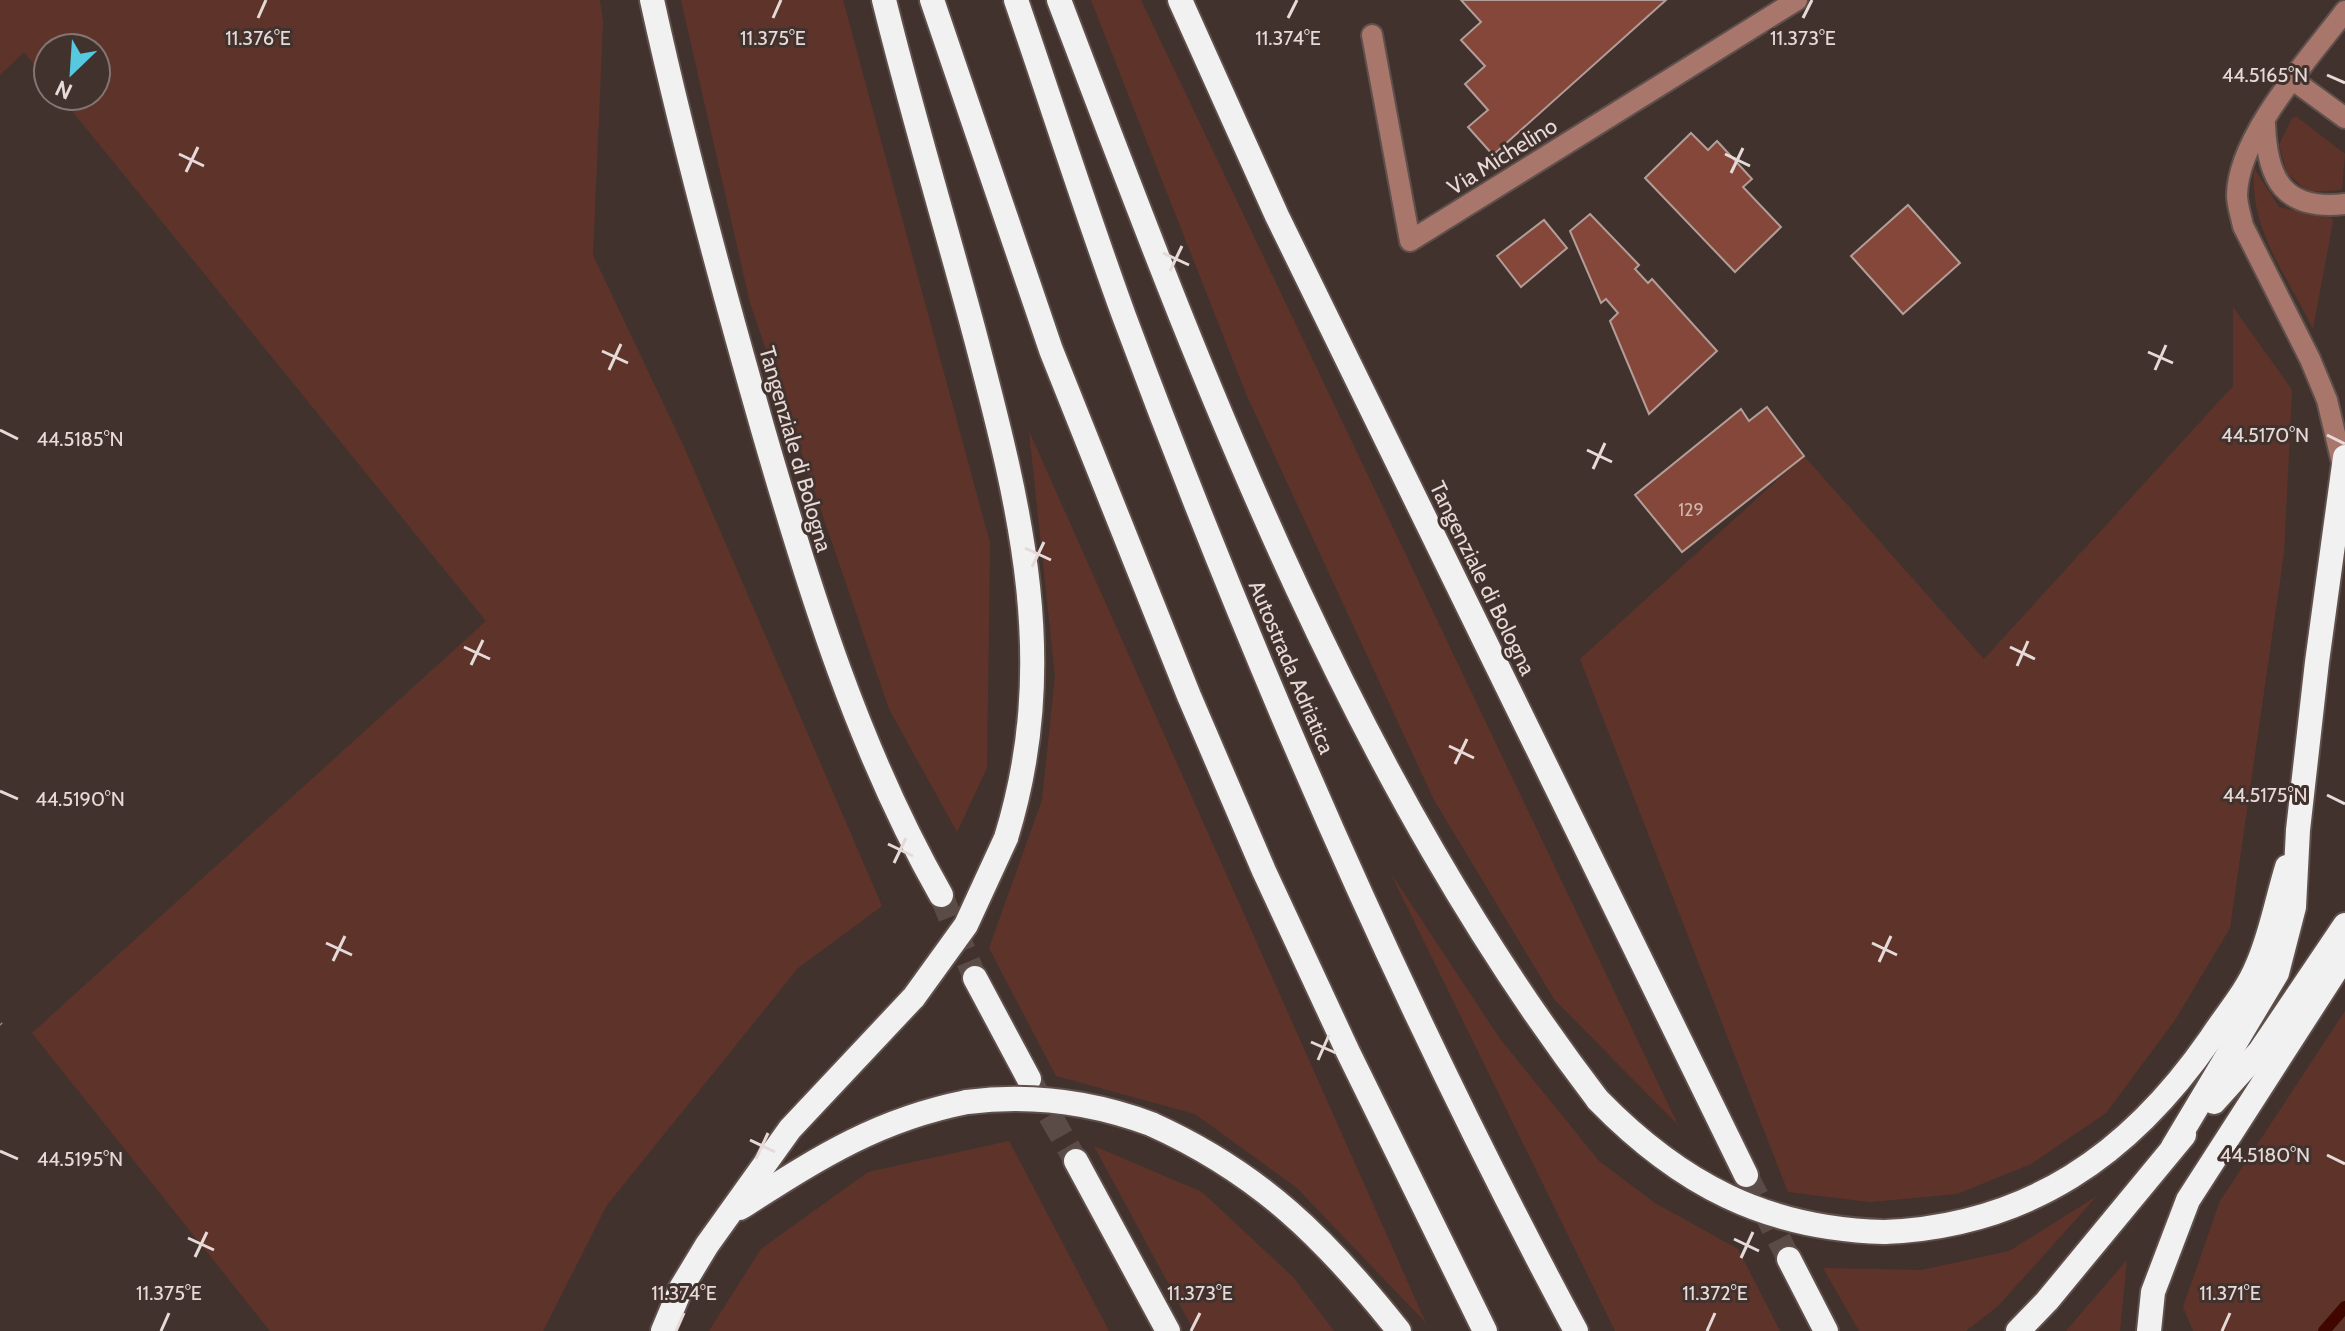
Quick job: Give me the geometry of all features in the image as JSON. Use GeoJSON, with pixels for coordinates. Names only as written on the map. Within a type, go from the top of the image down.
{"type":"FeatureCollection","features":[{"type":"Feature","properties":{"kind":"highway","name":"Tangenziale di Bologna"},"geometry":{"type":"LineString","coordinates":[[652,0],[710,243],[803,567],[854,710],[915,848],[941,895]]}},
{"type":"Feature","properties":{"kind":"highway"},"geometry":{"type":"LineString","coordinates":[[663,1331],[681,1288],[790,1129],[914,997],[966,925],[1006,838],[1029,745],[1033,690],[1031,614],[1024,544],[1000,431],[884,0]]}},
{"type":"Feature","properties":{"kind":"highway"},"geometry":{"type":"LineString","coordinates":[[932,0],[1051,350],[1189,696],[1322,996],[1485,1331]]}},
{"type":"Feature","properties":{"kind":"highway","name":"Autostrada Adriatica"},"geometry":{"type":"LineString","coordinates":[[1016,0],[1124,315],[1227,582],[1340,845],[1434,1049],[1576,1331]]}},
{"type":"Feature","properties":{"kind":"highway"},"geometry":{"type":"LineString","coordinates":[[1059,0],[1199,355],[1309,616],[1395,787],[1442,870],[1533,1015],[1598,1100],[1673,1166],[1737,1202],[1808,1225],[1884,1232],[1962,1224],[2030,1201],[2067,1181],[2126,1136],[2198,1056],[2257,967],[2298,830]]}},
{"type":"Feature","properties":{"kind":"highway","name":"Tangenziale di Bologna"},"geometry":{"type":"LineString","coordinates":[[1180,0],[1284,230],[1746,1175]]}},
{"type":"Feature","properties":{"kind":"highway"},"geometry":{"type":"LineString","coordinates":[[2173,1147],[2277,973],[2294,907],[2298,830],[2344,462]]}},
{"type":"Feature","properties":{"kind":"highway"},"geometry":{"type":"LineString","coordinates":[[2018,1331],[2098,1241],[2173,1147],[2260,1051],[2345,925]]}},
{"type":"Feature","properties":{"kind":"highway"},"geometry":{"type":"LineString","coordinates":[[2149,1331],[2153,1292],[2188,1200],[2345,956]]}},
{"type":"Feature","properties":{"kind":"highway"},"geometry":{"type":"LineString","coordinates":[[975,978],[1029,1079]]}},
{"type":"Feature","properties":{"kind":"highway"},"geometry":{"type":"LineString","coordinates":[[732,1214],[818,1158],[871,1130],[931,1109],[993,1099],[1061,1101],[1124,1114],[1151,1124],[1194,1143],[1253,1179],[1310,1229],[1399,1331]]}},
{"type":"Feature","properties":{"kind":"highway"},"geometry":{"type":"LineString","coordinates":[[1076,1161],[1168,1331]]}},
{"type":"Feature","properties":{"kind":"highway"},"geometry":{"type":"LineString","coordinates":[[1789,1259],[1826,1331]]}},
{"type":"Feature","properties":{"kind":"street","name":"Via Michelino"},"geometry":{"type":"LineString","coordinates":[[1372,35],[1410,241],[1797,0]]}},
{"type":"Feature","properties":{"kind":"street"},"geometry":{"type":"LineString","coordinates":[[2344,462],[2316,372],[2243,226],[2237,195],[2244,163],[2265,120],[2345,11]]}},
{"type":"Feature","properties":{"kind":"street"},"geometry":{"type":"LineString","coordinates":[[2293,80],[2345,118]]}},
{"type":"Feature","properties":{"kind":"street"},"geometry":{"type":"LineString","coordinates":[[2265,120],[2266,153],[2275,178],[2286,193],[2302,202],[2327,206],[2345,204]]}},
{"type":"Feature","properties":{"kind":"shaded area"},"geometry":{"type":"Polygon","coordinates":[[[0,0],[600,0],[603,23],[593,255],[684,447],[882,906],[798,968],[607,1205],[543,1331],[270,1331],[32,1033],[486,621],[73,112],[112,112],[112,32],[32,32],[32,62],[24,52],[0,75],[0,0]]]}},
{"type":"Feature","properties":{"kind":"shaded area"},"geometry":{"type":"Polygon","coordinates":[[[681,0],[843,0],[990,543],[987,768],[957,832],[889,709],[750,303],[681,0]]]}},
{"type":"Feature","properties":{"kind":"shaded area"},"geometry":{"type":"Polygon","coordinates":[[[1091,0],[1141,0],[1678,1125],[1554,999],[1434,800],[1247,396],[1091,0]]]}},
{"type":"Feature","properties":{"kind":"shaded area"},"geometry":{"type":"Polygon","coordinates":[[[2297,117],[2345,154],[2342,190],[2308,192],[2287,173],[2279,145],[2292,118],[2297,117]]]}},
{"type":"Feature","properties":{"kind":"shaded area"},"geometry":{"type":"Polygon","coordinates":[[[2254,168],[2279,207],[2332,218],[2313,329],[2264,232],[2257,212],[2254,168]]]}},
{"type":"Feature","properties":{"kind":"shaded area"},"geometry":{"type":"Polygon","coordinates":[[[2233,307],[2292,390],[2284,553],[2230,928],[2175,1020],[2106,1113],[2031,1164],[1957,1194],[1870,1202],[1788,1192],[1580,659],[1804,456],[1984,659],[2233,386],[2233,307]]]}},
{"type":"Feature","properties":{"kind":"shaded area"},"geometry":{"type":"Polygon","coordinates":[[[1029,431],[1426,1323],[1297,1188],[1195,1114],[1056,1076],[989,948],[1042,800],[1055,676],[1029,431]]]}},
{"type":"Feature","properties":{"kind":"shaded area"},"geometry":{"type":"Polygon","coordinates":[[[1390,872],[1500,1039],[1599,1161],[1655,1203],[1738,1249],[1780,1331],[1615,1331],[1390,872]]]}},
{"type":"Feature","properties":{"kind":"shaded area"},"geometry":{"type":"Polygon","coordinates":[[[2345,1011],[2345,1331],[2193,1331],[2183,1307],[2220,1201],[2345,1011]]]}},
{"type":"Feature","properties":{"kind":"shaded area"},"geometry":{"type":"Polygon","coordinates":[[[1009,1141],[1109,1331],[709,1331],[761,1249],[868,1172],[1009,1141]]]}},
{"type":"Feature","properties":{"kind":"shaded area"},"geometry":{"type":"Polygon","coordinates":[[[1094,1146],[1202,1192],[1293,1277],[1334,1331],[1194,1331],[1094,1146]]]}},
{"type":"Feature","properties":{"kind":"shaded area"},"geometry":{"type":"Polygon","coordinates":[[[2097,1196],[1998,1306],[1966,1331],[1859,1331],[1823,1268],[1921,1270],[2009,1251],[2097,1196]]]}},
{"type":"Feature","properties":{"kind":"shaded area"},"geometry":{"type":"Polygon","coordinates":[[[2127,1260],[2120,1331],[2066,1331],[2127,1260]]]}},
{"type":"Feature","properties":{"kind":"building"},"geometry":{"type":"Polygon","coordinates":[[[1461,0],[1666,0],[1493,155],[1468,127],[1488,110],[1465,84],[1485,66],[1461,40],[1481,22],[1461,0]]]}},
{"type":"Feature","properties":{"kind":"building"},"geometry":{"type":"Polygon","coordinates":[[[1691,133],[1708,150],[1717,141],[1752,179],[1743,187],[1781,227],[1735,272],[1645,178],[1691,133]]]}},
{"type":"Feature","properties":{"kind":"building"},"geometry":{"type":"Polygon","coordinates":[[[1908,205],[1960,263],[1903,314],[1851,256],[1908,205]]]}},
{"type":"Feature","properties":{"kind":"building"},"geometry":{"type":"Polygon","coordinates":[[[1590,214],[1639,265],[1635,269],[1648,283],[1652,279],[1717,351],[1649,414],[1610,321],[1618,313],[1606,299],[1601,303],[1570,231],[1590,214]]]}},
{"type":"Feature","properties":{"kind":"building"},"geometry":{"type":"Polygon","coordinates":[[[1544,220],[1567,248],[1521,287],[1497,256],[1544,220]]]}},
{"type":"Feature","properties":{"kind":"building"},"geometry":{"type":"Polygon","coordinates":[[[1767,407],[1804,456],[1682,552],[1635,495],[1741,409],[1749,421],[1767,407]]]}},
{"type":"Feature","properties":{"kind":"waterway"},"geometry":{"type":"LineString","coordinates":[[2324,1331],[2345,1307]]}},
{"type":"Feature","properties":{"kind":"tunnel"},"geometry":{"type":"LineString","coordinates":[[941,895],[975,978]]}},
{"type":"Feature","properties":{"kind":"tunnel"},"geometry":{"type":"LineString","coordinates":[[1032,1084],[1076,1161]]}},
{"type":"Feature","properties":{"kind":"tunnel"},"geometry":{"type":"LineString","coordinates":[[1746,1175],[1789,1259]]}}]}
